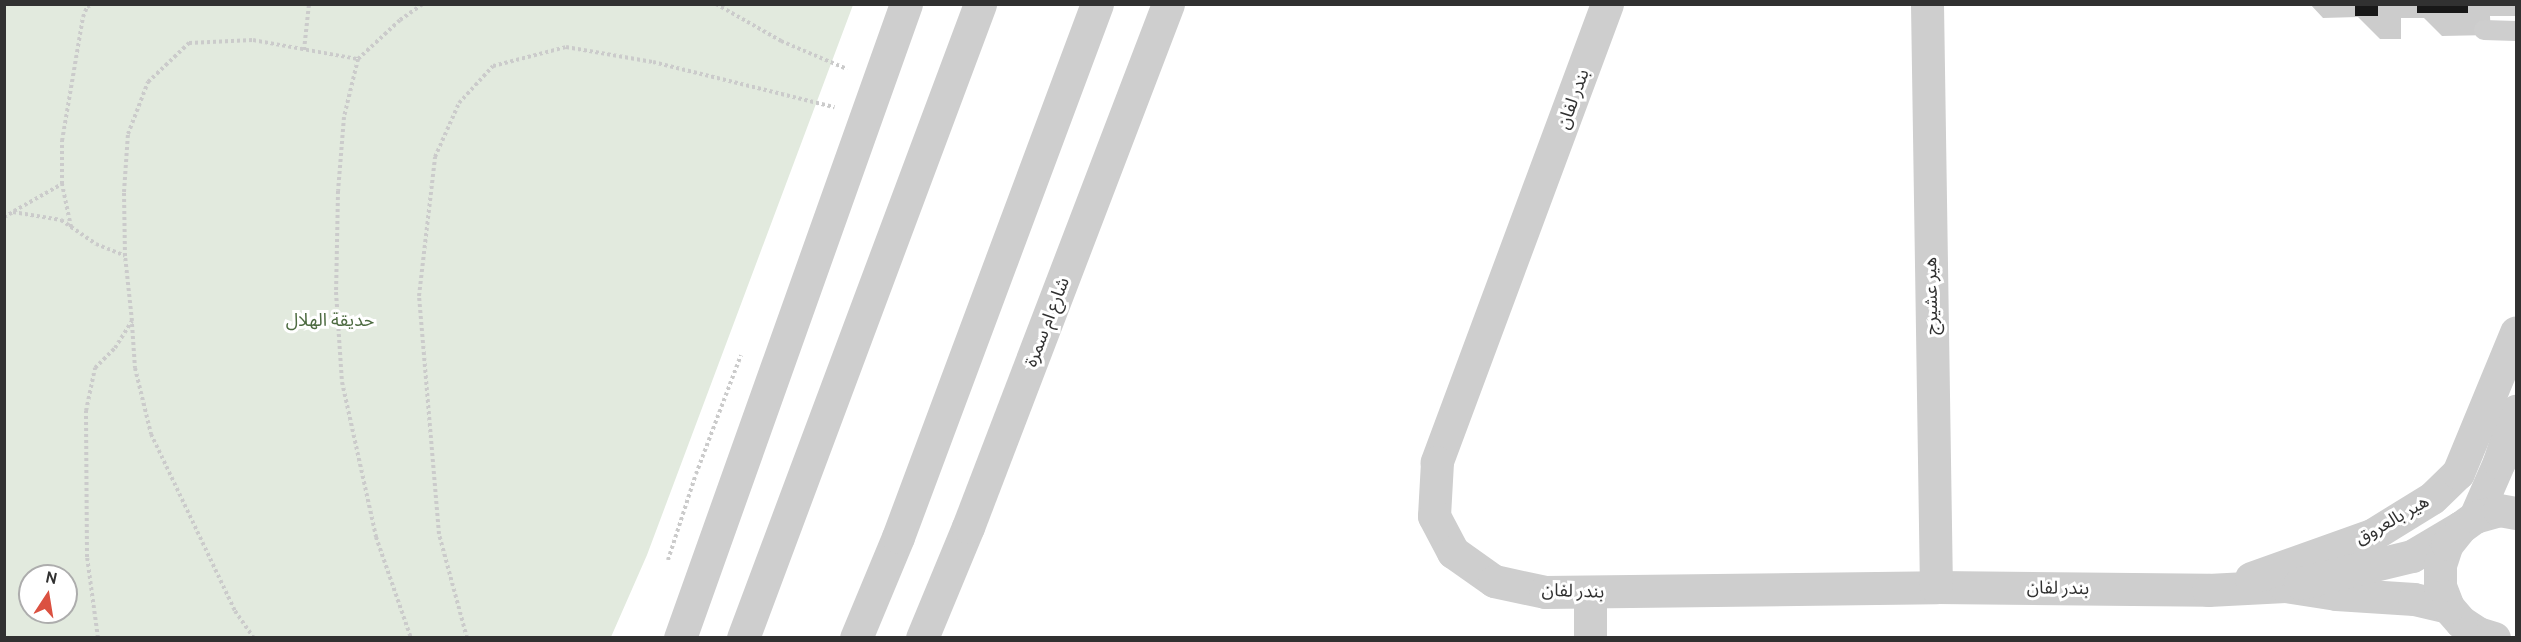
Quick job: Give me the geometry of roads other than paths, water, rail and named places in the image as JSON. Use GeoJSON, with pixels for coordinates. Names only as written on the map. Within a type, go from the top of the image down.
{"type":"FeatureCollection","features":[{"type":"Feature","properties":{"kind":"street"},"geometry":{"type":"LineString","coordinates":[[680,638],[906,4]]}},
{"type":"Feature","properties":{"kind":"street"},"geometry":{"type":"LineString","coordinates":[[743,638],[980,4]]}},
{"type":"Feature","properties":{"kind":"street"},"geometry":{"type":"LineString","coordinates":[[855,638],[898,537],[1097,4]]}},
{"type":"Feature","properties":{"kind":"street","name":"شارع ام سمرة"},"geometry":{"type":"LineString","coordinates":[[922,638],[968,527],[1168,4]]}},
{"type":"Feature","properties":{"kind":"street","name":"بندر لفان"},"geometry":{"type":"LineString","coordinates":[[1607,4],[1437,462],[1434,516],[1453,552],[1494,581],[1545,592],[1590,593],[1936,587],[2208,590],[2285,586],[2412,556],[2468,522],[2499,510],[2517,513]]}},
{"type":"Feature","properties":{"kind":"street","name":"هير عشيرج"},"geometry":{"type":"LineString","coordinates":[[1927,4],[1936,587]]}},
{"type":"Feature","properties":{"kind":"street","name":"هير بالعروق"},"geometry":{"type":"LineString","coordinates":[[2208,590],[2271,573],[2362,539],[2403,518],[2433,498],[2458,473],[2517,332]]}},
{"type":"Feature","properties":{"kind":"street"},"geometry":{"type":"LineString","coordinates":[[2455,622],[2440,586],[2440,565],[2447,544],[2468,522],[2499,462],[2517,411]]}},
{"type":"Feature","properties":{"kind":"street","name":"بندر لفان"},"geometry":{"type":"LineString","coordinates":[[2285,586],[2336,594],[2414,600],[2478,633],[2494,638]]}},
{"type":"Feature","properties":{"kind":"street"},"geometry":{"type":"LineString","coordinates":[[1590,593],[1590,638]]}},
{"type":"Feature","properties":{"kind":"lane"},"geometry":{"type":"LineString","coordinates":[[2484,30],[2517,31]]}},
{"type":"Feature","properties":{"kind":"park label","name":"حديقة الهلال"},"geometry":{"type":"Point","coordinates":[330,320]}}]}
